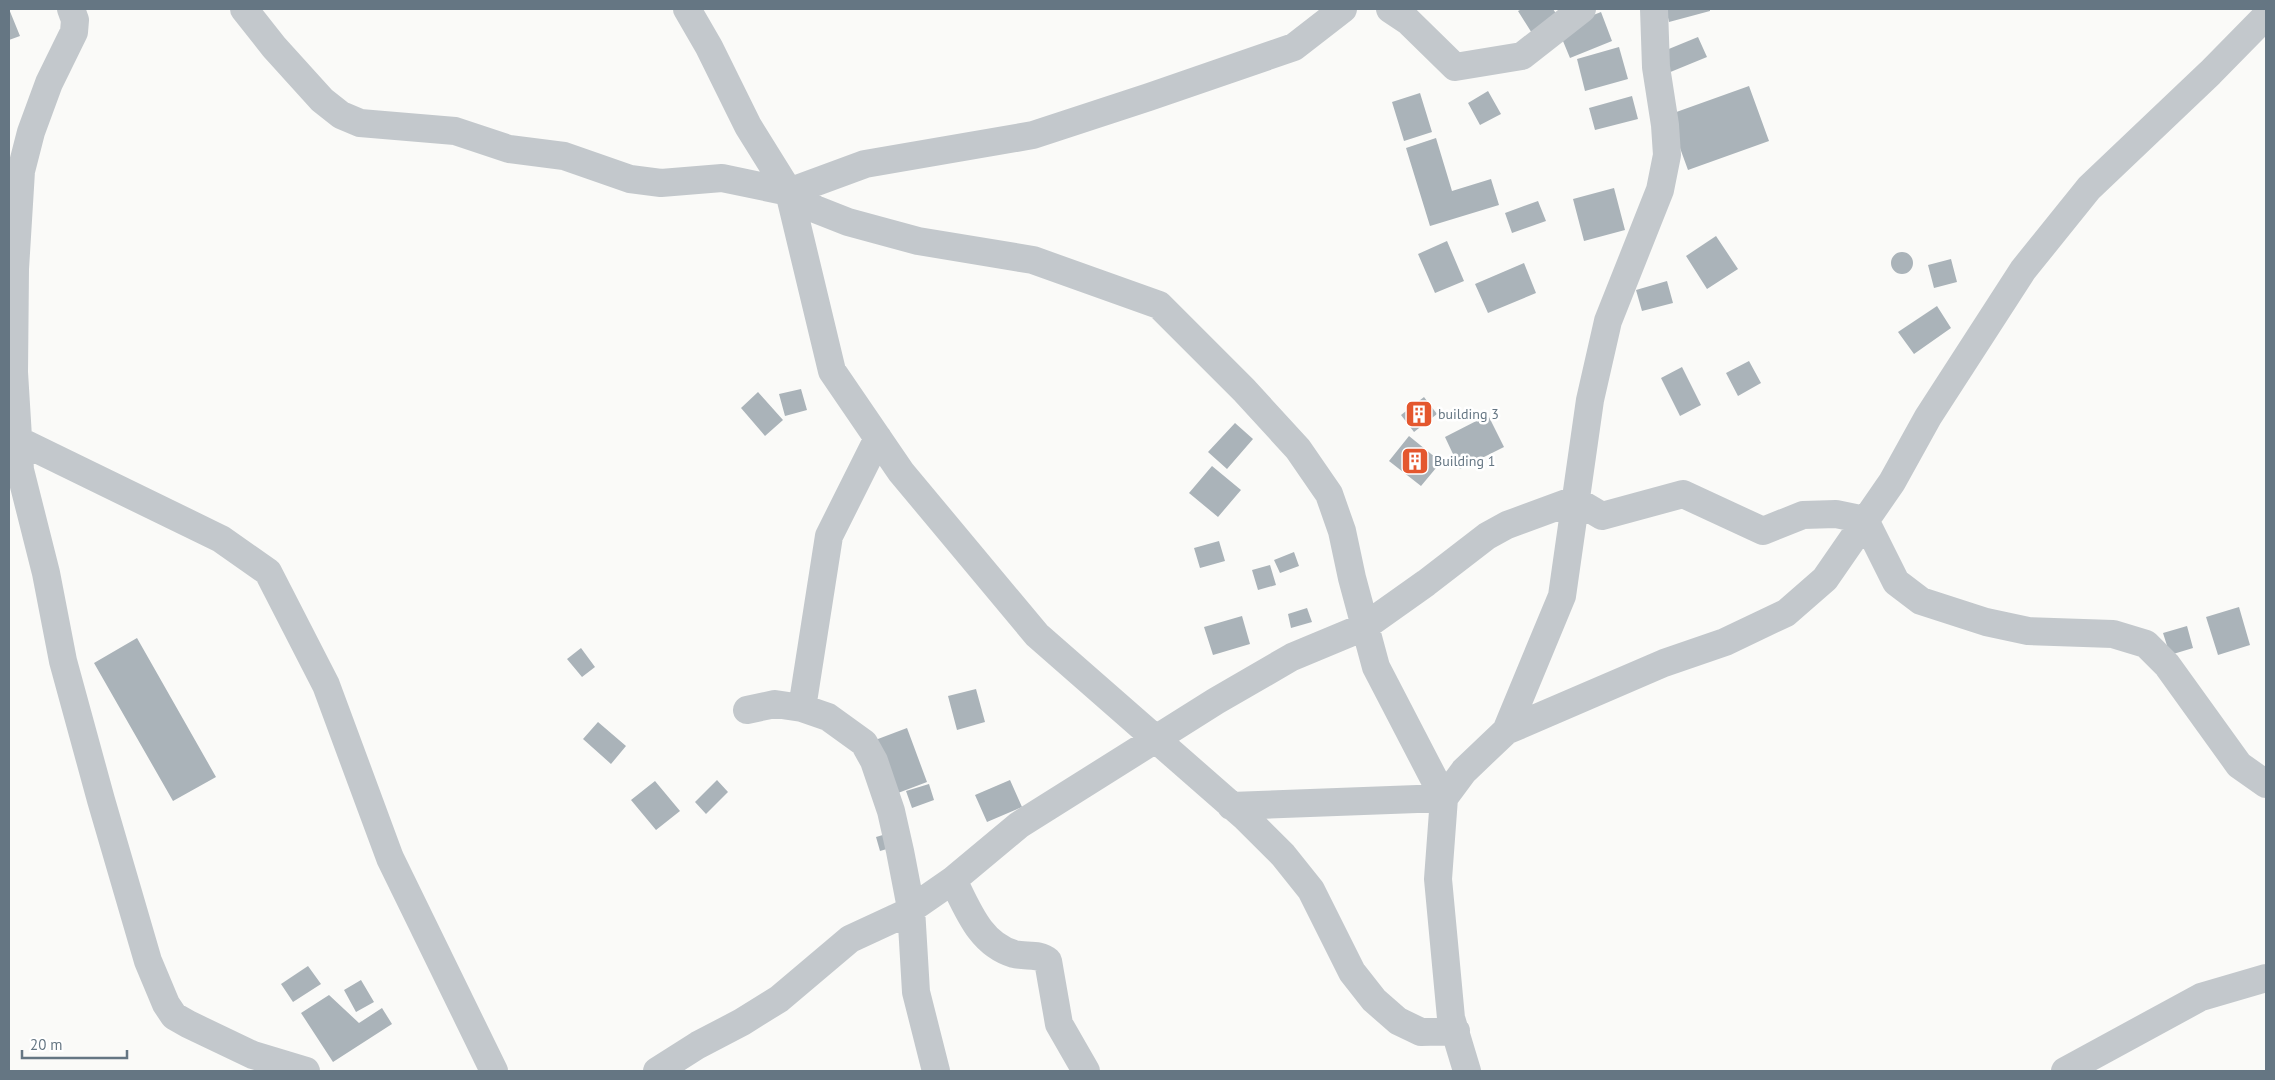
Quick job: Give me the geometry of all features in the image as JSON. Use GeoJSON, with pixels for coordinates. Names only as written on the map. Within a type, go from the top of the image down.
{"type":"FeatureCollection","features":[{"type":"Feature","properties":{"kind":"street"},"geometry":{"type":"LineString","coordinates":[[71,9],[75,20],[74,32],[49,83],[31,132],[21,171],[14,269],[14,372],[20,470],[46,573],[63,661],[148,962],[166,1004],[174,1016],[188,1024],[253,1055],[306,1071]]}},
{"type":"Feature","properties":{"kind":"street"},"geometry":{"type":"LineString","coordinates":[[244,9],[274,47],[322,100],[340,115],[360,123],[455,131],[509,149],[564,156],[630,180],[661,183],[722,178],[789,192],[815,209],[848,222],[918,241],[1033,260],[1159,305],[1244,390],[1298,449],[1329,494],[1342,532],[1364,627],[1376,667],[1444,798],[1438,879],[1451,1018],[1467,1071]]}},
{"type":"Feature","properties":{"kind":"street"},"geometry":{"type":"LineString","coordinates":[[687,9],[709,47],[748,126],[789,192],[832,371],[901,472],[1037,635],[1231,806],[1283,855],[1311,890],[1352,972],[1374,1000],[1398,1021],[1421,1032],[1456,1031]]}},
{"type":"Feature","properties":{"kind":"street"},"geometry":{"type":"LineString","coordinates":[[789,192],[865,164],[1033,135],[1149,98],[1294,47],[1343,9]]}},
{"type":"Feature","properties":{"kind":"street"},"geometry":{"type":"LineString","coordinates":[[1390,9],[1408,21],[1455,67],[1522,56],[1582,9]]}},
{"type":"Feature","properties":{"kind":"street"},"geometry":{"type":"LineString","coordinates":[[1506,731],[1562,596],[1590,400],[1608,322],[1660,190],[1667,155],[1666,125],[1656,67],[1654,9]]}},
{"type":"Feature","properties":{"kind":"street"},"geometry":{"type":"LineString","coordinates":[[1444,798],[1464,771],[1506,731],[1664,664],[1725,642],[1786,613],[1825,579],[1892,482],[1928,417],[2023,270],[2089,188],[2210,73],[2266,16]]}},
{"type":"Feature","properties":{"kind":"street"},"geometry":{"type":"LineString","coordinates":[[802,708],[829,536],[878,438]]}},
{"type":"Feature","properties":{"kind":"street"},"geometry":{"type":"LineString","coordinates":[[18,440],[221,538],[268,572],[326,685],[390,858],[494,1071]]}},
{"type":"Feature","properties":{"kind":"street"},"geometry":{"type":"LineString","coordinates":[[1575,500],[1602,516],[1683,494],[1763,531],[1803,515],[1836,514],[1865,520]]}},
{"type":"Feature","properties":{"kind":"street"},"geometry":{"type":"LineString","coordinates":[[656,1071],[779,999],[850,939],[912,908],[954,880],[1020,825],[1156,740],[1292,657],[1364,627],[1426,584],[1487,536],[1507,524],[1575,500]]}},
{"type":"Feature","properties":{"kind":"street"},"geometry":{"type":"LineString","coordinates":[[1865,520],[1896,582],[1921,601],[1986,622],[2028,631],[2113,634],[2146,644],[2167,665],[2239,766],[2266,784]]}},
{"type":"Feature","properties":{"kind":"street"},"geometry":{"type":"LineString","coordinates":[[747,710],[776,704],[802,708],[828,717],[864,742],[874,761],[891,811],[912,908],[916,992],[936,1071]]}},
{"type":"Feature","properties":{"kind":"street"},"geometry":{"type":"LineString","coordinates":[[1231,806],[1444,798]]}},
{"type":"Feature","properties":{"kind":"street"},"geometry":{"type":"LineString","coordinates":[[954,880],[973,920],[996,946],[1016,954],[1044,957],[1048,961],[1059,1024],[1086,1071]]}},
{"type":"Feature","properties":{"kind":"street"},"geometry":{"type":"LineString","coordinates":[[2065,1071],[2201,997],[2266,978]]}},
{"type":"Feature","properties":{"kind":"building"},"geometry":{"type":"Polygon","coordinates":[[[9,9],[20,36],[9,40],[9,9]]]}},
{"type":"Feature","properties":{"kind":"building"},"geometry":{"type":"Polygon","coordinates":[[[1522,9],[1553,9],[1561,21],[1535,38],[1518,11],[1522,9]]]}},
{"type":"Feature","properties":{"kind":"building"},"geometry":{"type":"Polygon","coordinates":[[[1666,9],[1710,9],[1710,11],[1669,22],[1666,9]]]}},
{"type":"Feature","properties":{"kind":"building"},"geometry":{"type":"Polygon","coordinates":[[[1601,12],[1612,41],[1570,58],[1558,29],[1601,12]]]}},
{"type":"Feature","properties":{"kind":"building"},"geometry":{"type":"Polygon","coordinates":[[[1698,37],[1707,57],[1668,73],[1659,53],[1698,37]]]}},
{"type":"Feature","properties":{"kind":"building"},"geometry":{"type":"Polygon","coordinates":[[[1619,47],[1628,79],[1585,91],[1577,59],[1619,47]]]}},
{"type":"Feature","properties":{"kind":"building"},"geometry":{"type":"Polygon","coordinates":[[[1749,86],[1769,141],[1688,170],[1668,115],[1749,86]]]}},
{"type":"Feature","properties":{"kind":"building"},"geometry":{"type":"Polygon","coordinates":[[[1488,91],[1501,114],[1480,125],[1468,103],[1488,91]]]}},
{"type":"Feature","properties":{"kind":"building"},"geometry":{"type":"Polygon","coordinates":[[[1420,93],[1432,132],[1404,141],[1392,102],[1420,93]]]}},
{"type":"Feature","properties":{"kind":"building"},"geometry":{"type":"Polygon","coordinates":[[[1632,96],[1638,119],[1595,130],[1589,108],[1632,96]]]}},
{"type":"Feature","properties":{"kind":"building"},"geometry":{"type":"Polygon","coordinates":[[[1436,138],[1452,191],[1491,179],[1499,205],[1430,226],[1406,148],[1436,138]]]}},
{"type":"Feature","properties":{"kind":"building"},"geometry":{"type":"Polygon","coordinates":[[[1614,188],[1625,230],[1584,241],[1573,199],[1614,188]]]}},
{"type":"Feature","properties":{"kind":"building"},"geometry":{"type":"Polygon","coordinates":[[[1538,201],[1546,221],[1512,233],[1505,213],[1538,201]]]}},
{"type":"Feature","properties":{"kind":"building"},"geometry":{"type":"Polygon","coordinates":[[[1716,236],[1738,269],[1707,289],[1686,256],[1716,236]]]}},
{"type":"Feature","properties":{"kind":"building"},"geometry":{"type":"Polygon","coordinates":[[[1447,241],[1464,281],[1435,293],[1418,254],[1447,241]]]}},
{"type":"Feature","properties":{"kind":"building"},"geometry":{"type":"Polygon","coordinates":[[[1898,252],[1906,252],[1913,259],[1913,267],[1906,274],[1898,274],[1891,267],[1891,259],[1898,252]]]}},
{"type":"Feature","properties":{"kind":"building"},"geometry":{"type":"Polygon","coordinates":[[[1951,259],[1957,282],[1934,288],[1928,265],[1951,259]]]}},
{"type":"Feature","properties":{"kind":"building"},"geometry":{"type":"Polygon","coordinates":[[[1524,263],[1536,293],[1488,313],[1475,284],[1524,263]]]}},
{"type":"Feature","properties":{"kind":"building"},"geometry":{"type":"Polygon","coordinates":[[[1667,281],[1673,303],[1642,311],[1636,290],[1667,281]]]}},
{"type":"Feature","properties":{"kind":"building"},"geometry":{"type":"Polygon","coordinates":[[[1937,306],[1951,328],[1914,354],[1898,332],[1937,306]]]}},
{"type":"Feature","properties":{"kind":"building"},"geometry":{"type":"Polygon","coordinates":[[[1749,361],[1761,383],[1738,396],[1726,373],[1749,361]]]}},
{"type":"Feature","properties":{"kind":"building"},"geometry":{"type":"Polygon","coordinates":[[[1682,367],[1701,405],[1680,416],[1661,378],[1682,367]]]}},
{"type":"Feature","properties":{"kind":"building"},"geometry":{"type":"Polygon","coordinates":[[[801,389],[807,410],[785,416],[779,394],[801,389]]]}},
{"type":"Feature","properties":{"kind":"building"},"geometry":{"type":"Polygon","coordinates":[[[758,392],[783,420],[765,436],[741,408],[758,392]]]}},
{"type":"Feature","properties":{"kind":"building","name":"building 3"},"geometry":{"type":"Polygon","coordinates":[[[1424,397],[1437,414],[1414,432],[1401,415],[1424,397]]]}},
{"type":"Feature","properties":{"kind":"building"},"geometry":{"type":"Polygon","coordinates":[[[1488,415],[1504,447],[1460,469],[1445,437],[1488,415]]]}},
{"type":"Feature","properties":{"kind":"building"},"geometry":{"type":"Polygon","coordinates":[[[1235,423],[1253,439],[1227,469],[1208,452],[1235,423]]]}},
{"type":"Feature","properties":{"kind":"building","name":"Building 1"},"geometry":{"type":"Polygon","coordinates":[[[1409,436],[1441,462],[1421,486],[1389,461],[1409,436]]]}},
{"type":"Feature","properties":{"kind":"building"},"geometry":{"type":"Polygon","coordinates":[[[1212,466],[1241,490],[1218,517],[1189,493],[1212,466]]]}},
{"type":"Feature","properties":{"kind":"building"},"geometry":{"type":"Polygon","coordinates":[[[1219,541],[1225,561],[1200,568],[1194,548],[1219,541]]]}},
{"type":"Feature","properties":{"kind":"building"},"geometry":{"type":"Polygon","coordinates":[[[1294,552],[1299,566],[1280,573],[1274,560],[1294,552]]]}},
{"type":"Feature","properties":{"kind":"building"},"geometry":{"type":"Polygon","coordinates":[[[1270,565],[1276,585],[1258,590],[1252,570],[1270,565]]]}},
{"type":"Feature","properties":{"kind":"building"},"geometry":{"type":"Polygon","coordinates":[[[2239,607],[2250,645],[2218,655],[2206,617],[2239,607]]]}},
{"type":"Feature","properties":{"kind":"building"},"geometry":{"type":"Polygon","coordinates":[[[1307,608],[1312,622],[1291,628],[1288,614],[1307,608]]]}},
{"type":"Feature","properties":{"kind":"building"},"geometry":{"type":"Polygon","coordinates":[[[1242,616],[1250,644],[1213,655],[1204,627],[1242,616]]]}},
{"type":"Feature","properties":{"kind":"building"},"geometry":{"type":"Polygon","coordinates":[[[2187,626],[2193,648],[2170,655],[2163,633],[2187,626]]]}},
{"type":"Feature","properties":{"kind":"building"},"geometry":{"type":"Polygon","coordinates":[[[137,638],[216,777],[173,801],[94,663],[137,638]]]}},
{"type":"Feature","properties":{"kind":"building"},"geometry":{"type":"Polygon","coordinates":[[[581,648],[595,667],[582,677],[567,659],[581,648]]]}},
{"type":"Feature","properties":{"kind":"building"},"geometry":{"type":"Polygon","coordinates":[[[976,689],[985,722],[957,730],[948,696],[976,689]]]}},
{"type":"Feature","properties":{"kind":"building"},"geometry":{"type":"Polygon","coordinates":[[[598,722],[626,746],[611,764],[583,739],[598,722]]]}},
{"type":"Feature","properties":{"kind":"building"},"geometry":{"type":"Polygon","coordinates":[[[907,728],[927,782],[890,796],[870,742],[907,728]]]}},
{"type":"Feature","properties":{"kind":"building"},"geometry":{"type":"Polygon","coordinates":[[[717,780],[728,792],[706,814],[695,802],[717,780]]]}},
{"type":"Feature","properties":{"kind":"building"},"geometry":{"type":"Polygon","coordinates":[[[1010,780],[1022,807],[987,822],[975,795],[1010,780]]]}},
{"type":"Feature","properties":{"kind":"building"},"geometry":{"type":"Polygon","coordinates":[[[655,781],[680,811],[656,830],[631,800],[655,781]]]}},
{"type":"Feature","properties":{"kind":"building"},"geometry":{"type":"Polygon","coordinates":[[[929,784],[934,800],[912,808],[906,791],[929,784]]]}},
{"type":"Feature","properties":{"kind":"building"},"geometry":{"type":"Polygon","coordinates":[[[893,832],[897,846],[880,851],[876,837],[893,832]]]}},
{"type":"Feature","properties":{"kind":"building"},"geometry":{"type":"Polygon","coordinates":[[[308,966],[321,984],[293,1002],[281,984],[308,966]]]}},
{"type":"Feature","properties":{"kind":"building"},"geometry":{"type":"Polygon","coordinates":[[[361,980],[374,1002],[356,1012],[344,990],[361,980]]]}},
{"type":"Feature","properties":{"kind":"building"},"geometry":{"type":"Polygon","coordinates":[[[329,995],[359,1023],[382,1008],[392,1024],[333,1062],[301,1013],[329,995]]]}},
{"type":"Feature","properties":{"kind":"place","name":"building 3"},"geometry":{"type":"Point","coordinates":[1419,414]}},
{"type":"Feature","properties":{"kind":"place","name":"Building 1"},"geometry":{"type":"Point","coordinates":[1415,461]}}]}
